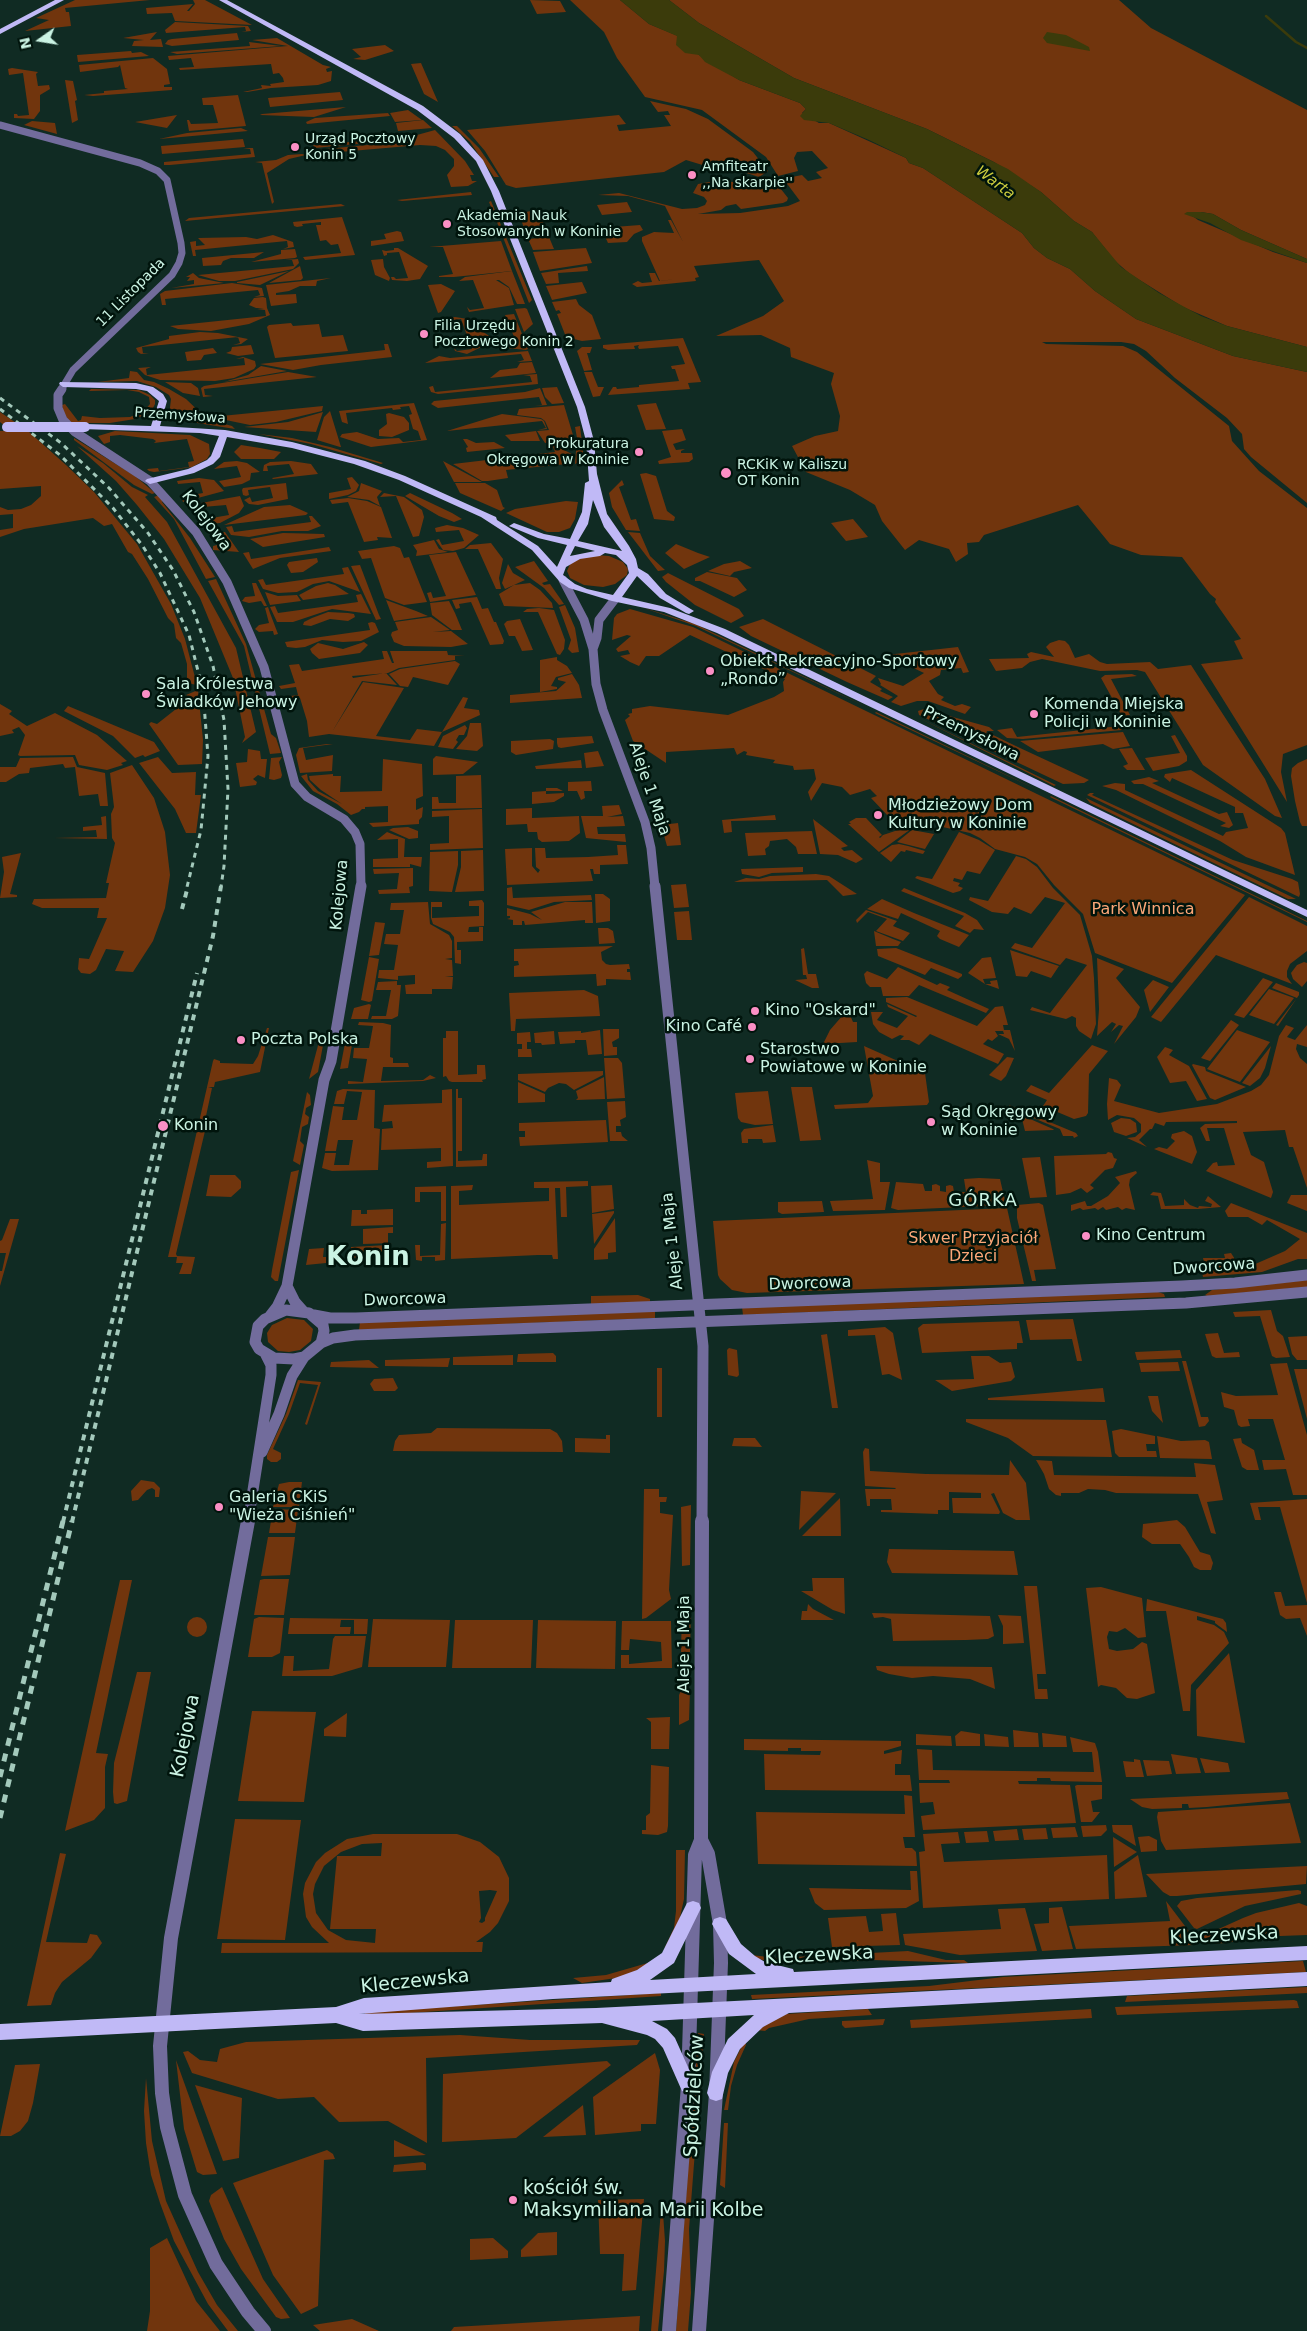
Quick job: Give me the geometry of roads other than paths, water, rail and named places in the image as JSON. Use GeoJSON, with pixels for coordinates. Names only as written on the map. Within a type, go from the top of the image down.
{"type":"FeatureCollection","features":[{"type":"Feature","properties":{"kind":"main road"},"geometry":{"type":"LineString","coordinates":[[0,32],[42,8],[61,0]]}},
{"type":"Feature","properties":{"kind":"main road"},"geometry":{"type":"LineString","coordinates":[[222,0],[420,108],[457,136],[479,160],[495,191],[581,407],[590,441],[592,474],[602,514],[631,559],[633,567],[630,580],[615,598]]}},
{"type":"Feature","properties":{"kind":"main road"},"geometry":{"type":"LineString","coordinates":[[63,384],[136,386],[150,389],[160,396],[163,401],[156,428]]}},
{"type":"Feature","properties":{"kind":"main road","name":"Przemysłowa"},"geometry":{"type":"LineString","coordinates":[[4,427],[188,428],[309,449],[355,461],[402,478],[486,516],[532,534],[613,550],[633,567]]}},
{"type":"Feature","properties":{"kind":"main road"},"geometry":{"type":"LineString","coordinates":[[150,481],[191,471],[210,462],[215,457],[225,433]]}},
{"type":"Feature","properties":{"kind":"main road"},"geometry":{"type":"LineString","coordinates":[[561,573],[587,512],[592,474]]}},
{"type":"Feature","properties":{"kind":"main road","name":"Przemysłowa"},"geometry":{"type":"LineString","coordinates":[[486,516],[532,544],[572,586],[584,592],[667,610],[721,631],[1307,914]]}},
{"type":"Feature","properties":{"kind":"main road"},"geometry":{"type":"LineString","coordinates":[[561,573],[577,556],[587,553],[622,556]]}},
{"type":"Feature","properties":{"kind":"main road"},"geometry":{"type":"LineString","coordinates":[[633,567],[645,576],[668,600],[721,631]]}},
{"type":"Feature","properties":{"kind":"main road"},"geometry":{"type":"LineString","coordinates":[[572,586],[602,589],[630,580]]}},
{"type":"Feature","properties":{"kind":"main road"},"geometry":{"type":"LineString","coordinates":[[594,1990],[642,1976],[661,1964],[675,1948],[693,1908]]}},
{"type":"Feature","properties":{"kind":"main road"},"geometry":{"type":"LineString","coordinates":[[720,1924],[735,1949],[762,1969],[780,1974],[812,1977]]}},
{"type":"Feature","properties":{"kind":"main road","name":"Kleczewska"},"geometry":{"type":"LineString","coordinates":[[0,2032],[336,2015],[364,2005],[691,1984],[1307,1953]]}},
{"type":"Feature","properties":{"kind":"main road","name":"Kleczewska"},"geometry":{"type":"LineString","coordinates":[[336,2015],[363,2022],[596,2016],[790,2004],[1307,1979]]}},
{"type":"Feature","properties":{"kind":"main road"},"geometry":{"type":"LineString","coordinates":[[716,2092],[720,2072],[734,2044],[757,2022],[790,2004]]}},
{"type":"Feature","properties":{"kind":"main road"},"geometry":{"type":"LineString","coordinates":[[596,2016],[650,2028],[661,2034],[669,2043],[688,2085]]}},
{"type":"Feature","properties":{"kind":"street","name":"11 Listopada"},"geometry":{"type":"LineString","coordinates":[[0,125],[150,167],[164,177],[172,200],[181,243],[182,253],[179,263],[172,275],[76,366],[63,384],[57,403],[60,415],[67,425],[82,437],[150,481]]}},
{"type":"Feature","properties":{"kind":"street","name":"Kolejowa"},"geometry":{"type":"LineString","coordinates":[[150,481],[196,532],[227,582],[246,620],[264,667],[295,784],[307,797],[334,812],[350,825],[355,832],[362,853],[362,881],[358,911],[331,1061],[324,1080],[287,1286],[270,1316]]}},
{"type":"Feature","properties":{"kind":"street","name":"Aleje 1 Maja"},"geometry":{"type":"LineString","coordinates":[[561,573],[581,614],[593,649],[596,684],[602,710],[645,822],[652,854],[697,1305],[703,1346],[701,1840],[695,1855],[690,2010]]}},
{"type":"Feature","properties":{"kind":"street","name":"Aleje 1 Maja"},"geometry":{"type":"LineString","coordinates":[[593,649],[597,638],[599,620],[615,598]]}},
{"type":"Feature","properties":{"kind":"street","name":"Dworcowa"},"geometry":{"type":"LineString","coordinates":[[309,1313],[330,1318],[356,1318],[1217,1285],[1307,1275]]}},
{"type":"Feature","properties":{"kind":"street"},"geometry":{"type":"LineString","coordinates":[[287,1286],[295,1302],[319,1320],[324,1331],[321,1343],[304,1357],[284,1360],[266,1355],[255,1342],[258,1326],[270,1316],[286,1310],[309,1313]]}},
{"type":"Feature","properties":{"kind":"street","name":"Dworcowa"},"geometry":{"type":"LineString","coordinates":[[321,1343],[333,1338],[355,1335],[1193,1303],[1307,1292]]}},
{"type":"Feature","properties":{"kind":"street","name":"Kolejowa"},"geometry":{"type":"LineString","coordinates":[[264,2331],[248,2312],[216,2264],[192,2213],[172,2152],[162,2093],[160,2046],[171,1938],[258,1460],[262,1422],[271,1375],[271,1364],[266,1355]]}},
{"type":"Feature","properties":{"kind":"street","name":"Kolejowa"},"geometry":{"type":"LineString","coordinates":[[258,1460],[279,1414],[292,1376],[304,1357]]}},
{"type":"Feature","properties":{"kind":"street","name":"Aleje 1 Maja"},"geometry":{"type":"LineString","coordinates":[[701,1840],[708,1854],[720,1924],[720,1983]]}},
{"type":"Feature","properties":{"kind":"street","name":"Spółdzielców"},"geometry":{"type":"LineString","coordinates":[[699,2331],[716,2092],[720,1983]]}},
{"type":"Feature","properties":{"kind":"street","name":"Spółdzielców"},"geometry":{"type":"LineString","coordinates":[[669,2331],[688,2085],[690,2010]]}},
{"type":"Feature","properties":{"kind":"water","name":"Warta"},"geometry":{"type":"Polygon","coordinates":[[[620,0],[669,0],[699,23],[794,78],[927,129],[1008,169],[1041,192],[1074,221],[1092,232],[1121,267],[1159,293],[1201,316],[1227,326],[1307,347],[1307,372],[1233,356],[1136,319],[1095,291],[1070,269],[1047,258],[1034,248],[1022,233],[923,168],[909,163],[906,158],[869,140],[829,123],[804,120],[800,116],[806,109],[800,103],[739,80],[705,62],[699,55],[685,53],[676,45],[677,36],[649,24],[620,0]]]}},
{"type":"Feature","properties":{"kind":"water"},"geometry":{"type":"Polygon","coordinates":[[[1047,32],[1066,35],[1089,47],[1090,51],[1047,43],[1043,38],[1047,32]]]}},
{"type":"Feature","properties":{"kind":"water"},"geometry":{"type":"Polygon","coordinates":[[[1187,212],[1213,214],[1241,230],[1307,259],[1307,263],[1241,240],[1210,223],[1184,214],[1187,212]]]}},
{"type":"Feature","properties":{"kind":"waterway"},"geometry":{"type":"LineString","coordinates":[[1266,16],[1296,42],[1307,48]]}},
{"type":"Feature","properties":{"kind":"railway"},"geometry":{"type":"LineString","coordinates":[[0,398],[61,443],[109,488],[148,533],[173,570],[194,612],[213,666],[224,720],[228,789],[221,887]]}},
{"type":"Feature","properties":{"kind":"railway"},"geometry":{"type":"LineString","coordinates":[[0,409],[60,455],[113,508],[142,545],[160,573],[189,635],[203,691],[208,756],[201,830],[187,887]]}},
{"type":"Feature","properties":{"kind":"railway"},"geometry":{"type":"LineString","coordinates":[[182,909],[188,886]]}},
{"type":"Feature","properties":{"kind":"railway"},"geometry":{"type":"LineString","coordinates":[[72,1522],[213,936],[221,886]]}},
{"type":"Feature","properties":{"kind":"railway"},"geometry":{"type":"LineString","coordinates":[[63,1522],[197,973]]}},
{"type":"Feature","properties":{"kind":"railway"},"geometry":{"type":"LineString","coordinates":[[0,1777],[63,1521]]}},
{"type":"Feature","properties":{"kind":"railway"},"geometry":{"type":"LineString","coordinates":[[0,1818],[72,1521]]}},
{"type":"Feature","properties":{"kind":"place","name":"Urząd Pocztowy Konin 5"},"geometry":{"type":"Point","coordinates":[295,147]}},
{"type":"Feature","properties":{"kind":"place","name":"Amfiteatr ,,Na skarpie''"},"geometry":{"type":"Point","coordinates":[692,175]}},
{"type":"Feature","properties":{"kind":"place","name":"Akademia Nauk Stosowanych w Koninie"},"geometry":{"type":"Point","coordinates":[447,224]}},
{"type":"Feature","properties":{"kind":"place","name":"Filia Urzędu Pocztowego Konin 2"},"geometry":{"type":"Point","coordinates":[424,334]}},
{"type":"Feature","properties":{"kind":"place","name":"Prokuratura Okręgowa w Koninie"},"geometry":{"type":"Point","coordinates":[639,452]}},
{"type":"Feature","properties":{"kind":"place","name":"RCKiK w Kaliszu OT Konin"},"geometry":{"type":"Point","coordinates":[726,473]}},
{"type":"Feature","properties":{"kind":"place","name":"Obiekt Rekreacyjno-Sportowy „Rondo”"},"geometry":{"type":"Point","coordinates":[710,671]}},
{"type":"Feature","properties":{"kind":"place","name":"Sala Królestwa Świadków Jehowy"},"geometry":{"type":"Point","coordinates":[146,694]}},
{"type":"Feature","properties":{"kind":"place","name":"Komenda Miejska Policji w Koninie"},"geometry":{"type":"Point","coordinates":[1034,714]}},
{"type":"Feature","properties":{"kind":"place","name":"Młodzieżowy Dom Kultury w Koninie"},"geometry":{"type":"Point","coordinates":[878,815]}},
{"type":"Feature","properties":{"kind":"place","name":"Kino \"Oskard\""},"geometry":{"type":"Point","coordinates":[755,1011]}},
{"type":"Feature","properties":{"kind":"place","name":"Kino Café"},"geometry":{"type":"Point","coordinates":[752,1027]}},
{"type":"Feature","properties":{"kind":"place","name":"Poczta Polska"},"geometry":{"type":"Point","coordinates":[241,1040]}},
{"type":"Feature","properties":{"kind":"place","name":"Starostwo Powiatowe w Koninie"},"geometry":{"type":"Point","coordinates":[750,1059]}},
{"type":"Feature","properties":{"kind":"place","name":"Sąd Okręgowy w Koninie"},"geometry":{"type":"Point","coordinates":[931,1122]}},
{"type":"Feature","properties":{"kind":"place","name":"Konin"},"geometry":{"type":"Point","coordinates":[163,1126]}},
{"type":"Feature","properties":{"kind":"place","name":"Kino Centrum"},"geometry":{"type":"Point","coordinates":[1086,1236]}},
{"type":"Feature","properties":{"kind":"place","name":"Galeria CKiS \"Wieża Ciśnień\""},"geometry":{"type":"Point","coordinates":[219,1507]}},
{"type":"Feature","properties":{"kind":"place","name":"kościół św. Maksymiliana Marii Kolbe"},"geometry":{"type":"Point","coordinates":[513,2200]}},
{"type":"Feature","properties":{"kind":"district","name":"GÓRKA"},"geometry":{"type":"Point","coordinates":[983,1201]}},
{"type":"Feature","properties":{"kind":"district","name":"Konin"},"geometry":{"type":"Point","coordinates":[368,1258]}},
{"type":"Feature","properties":{"kind":"park label","name":"Park Winnica"},"geometry":{"type":"Point","coordinates":[1143,910]}},
{"type":"Feature","properties":{"kind":"park label","name":"Skwer Przyjaciół Dzieci"},"geometry":{"type":"Point","coordinates":[973,1248]}}]}
